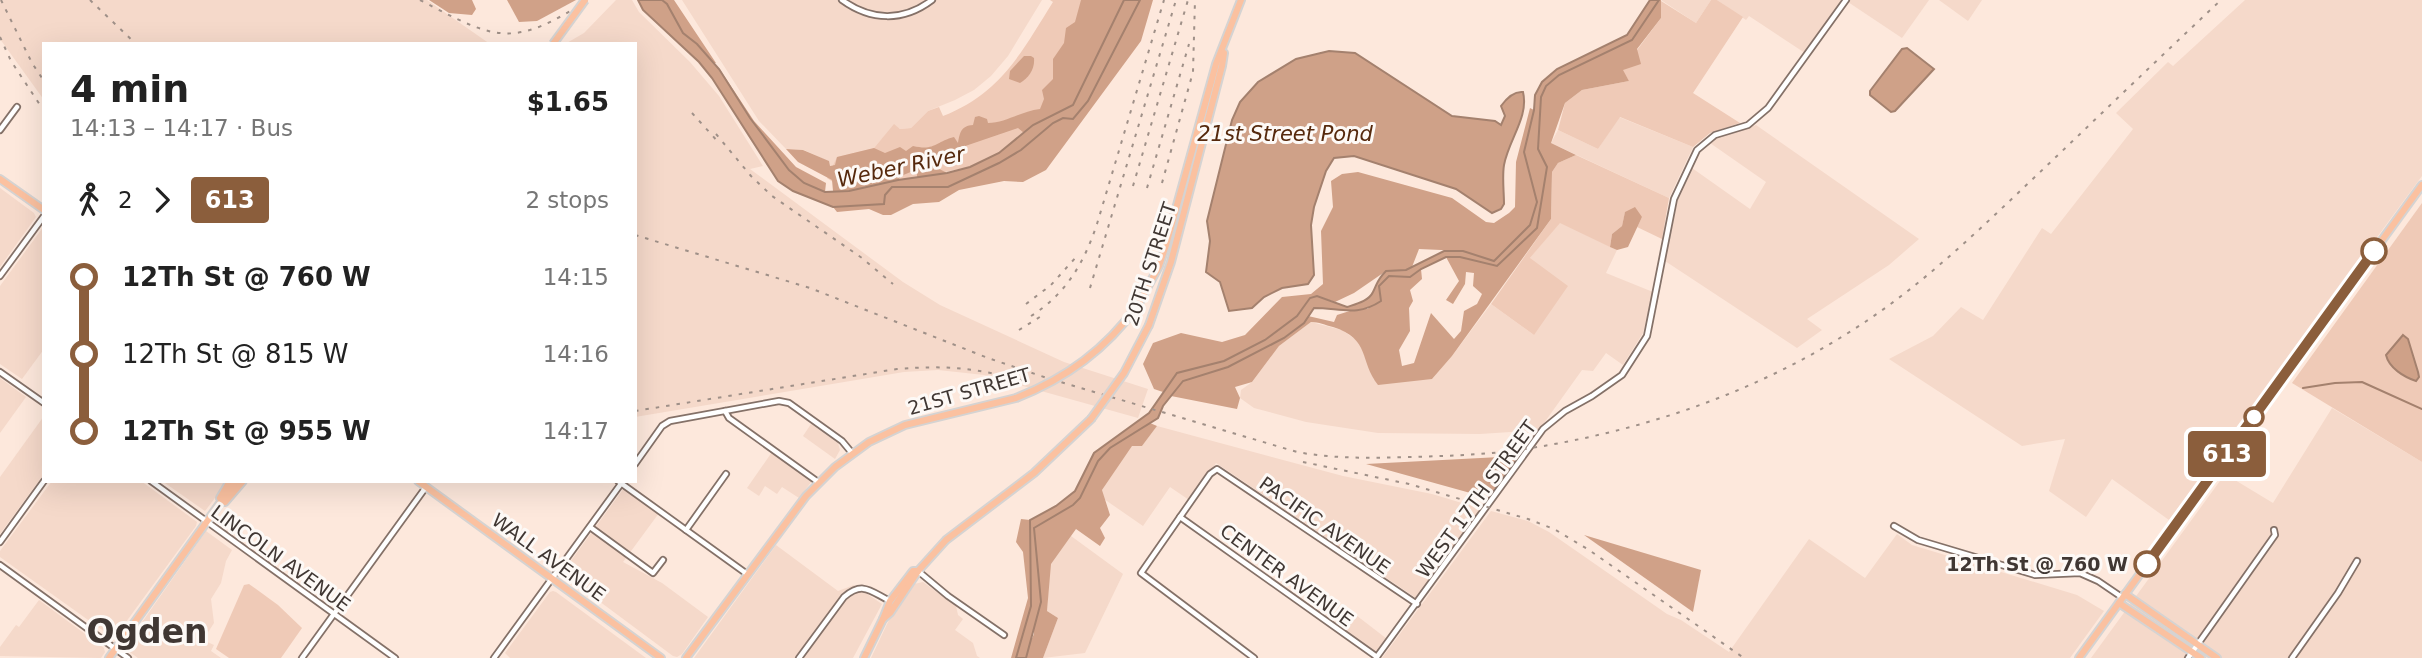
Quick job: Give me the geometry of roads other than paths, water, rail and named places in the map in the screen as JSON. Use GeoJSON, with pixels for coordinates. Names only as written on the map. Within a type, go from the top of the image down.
{"type":"FeatureCollection","features":[{"type":"Feature","properties":{"kind":"main road"},"geometry":{"type":"LineString","coordinates":[[554,42],[585,0]]}},
{"type":"Feature","properties":{"kind":"main road","name":"21ST STREET"},"geometry":{"type":"LineString","coordinates":[[686,658],[818,482],[852,453],[905,425],[1016,398],[1054,382],[1086,360],[1116,333],[1138,305],[1166,245],[1216,64],[1241,0]]}},
{"type":"Feature","properties":{"kind":"main road","name":"20TH STREET"},"geometry":{"type":"LineString","coordinates":[[883,619],[890,613],[918,571],[946,540],[1034,473],[1091,419],[1124,373],[1149,326],[1171,262],[1222,66],[1225,44]]}},
{"type":"Feature","properties":{"kind":"main road"},"geometry":{"type":"LineString","coordinates":[[0,179],[42,211]]}},
{"type":"Feature","properties":{"kind":"main road"},"geometry":{"type":"LineString","coordinates":[[2079,658],[2422,185]]}},
{"type":"Feature","properties":{"kind":"main road"},"geometry":{"type":"LineString","coordinates":[[109,658],[233,483]]}},
{"type":"Feature","properties":{"kind":"main road"},"geometry":{"type":"LineString","coordinates":[[215,510],[242,483]]}},
{"type":"Feature","properties":{"kind":"main road","name":"WALL AVENUE"},"geometry":{"type":"LineString","coordinates":[[421,483],[662,658]]}},
{"type":"Feature","properties":{"kind":"main road","name":"20TH STREET"},"geometry":{"type":"LineString","coordinates":[[864,658],[890,601],[913,571],[918,571]]}},
{"type":"Feature","properties":{"kind":"main road"},"geometry":{"type":"LineString","coordinates":[[2122,598],[2217,658]]}},
{"type":"Feature","properties":{"kind":"main road"},"geometry":{"type":"LineString","coordinates":[[2122,598],[2190,655],[2201,658]]}},
{"type":"Feature","properties":{"kind":"street"},"geometry":{"type":"LineString","coordinates":[[842,0],[867,15],[882,17],[909,14],[932,0]]}},
{"type":"Feature","properties":{"kind":"street","name":"WEST 17TH STREET"},"geometry":{"type":"LineString","coordinates":[[1377,657],[1543,429],[1565,411],[1622,375],[1647,335],[1674,199],[1697,150],[1715,135],[1748,125],[1768,107],[1846,0]]}},
{"type":"Feature","properties":{"kind":"street"},"geometry":{"type":"LineString","coordinates":[[0,130],[17,107]]}},
{"type":"Feature","properties":{"kind":"street"},"geometry":{"type":"LineString","coordinates":[[0,276],[42,216]]}},
{"type":"Feature","properties":{"kind":"street"},"geometry":{"type":"LineString","coordinates":[[0,372],[42,402]]}},
{"type":"Feature","properties":{"kind":"street"},"geometry":{"type":"LineString","coordinates":[[637,461],[662,426],[670,421],[784,401],[842,441],[852,453]]}},
{"type":"Feature","properties":{"kind":"street"},"geometry":{"type":"LineString","coordinates":[[725,411],[729,418],[818,482]]}},
{"type":"Feature","properties":{"kind":"street","name":"PACIFIC AVENUE"},"geometry":{"type":"LineString","coordinates":[[1180,517],[1213,470],[1217,469],[1417,604]]}},
{"type":"Feature","properties":{"kind":"street"},"geometry":{"type":"LineString","coordinates":[[686,530],[726,474]]}},
{"type":"Feature","properties":{"kind":"street"},"geometry":{"type":"LineString","coordinates":[[0,542],[43,483]]}},
{"type":"Feature","properties":{"kind":"street","name":"LINCOLN AVENUE"},"geometry":{"type":"LineString","coordinates":[[154,483],[395,658]]}},
{"type":"Feature","properties":{"kind":"street"},"geometry":{"type":"LineString","coordinates":[[494,658],[620,483]]}},
{"type":"Feature","properties":{"kind":"street"},"geometry":{"type":"LineString","coordinates":[[622,483],[747,574]]}},
{"type":"Feature","properties":{"kind":"street"},"geometry":{"type":"LineString","coordinates":[[302,658],[426,487]]}},
{"type":"Feature","properties":{"kind":"street"},"geometry":{"type":"LineString","coordinates":[[1180,517],[1141,573],[1254,658]]}},
{"type":"Feature","properties":{"kind":"street","name":"CENTER AVENUE"},"geometry":{"type":"LineString","coordinates":[[1180,517],[1377,657]]}},
{"type":"Feature","properties":{"kind":"street"},"geometry":{"type":"LineString","coordinates":[[1894,526],[1918,541],[2035,575],[2080,573],[2098,581],[2122,598]]}},
{"type":"Feature","properties":{"kind":"street"},"geometry":{"type":"LineString","coordinates":[[590,527],[653,573],[663,560]]}},
{"type":"Feature","properties":{"kind":"street"},"geometry":{"type":"LineString","coordinates":[[2190,655],[2275,536],[2274,530]]}},
{"type":"Feature","properties":{"kind":"street"},"geometry":{"type":"LineString","coordinates":[[2291,658],[2338,593],[2357,561]]}},
{"type":"Feature","properties":{"kind":"street"},"geometry":{"type":"LineString","coordinates":[[0,565],[128,658]]}},
{"type":"Feature","properties":{"kind":"street"},"geometry":{"type":"LineString","coordinates":[[918,571],[947,596],[1004,635]]}},
{"type":"Feature","properties":{"kind":"street"},"geometry":{"type":"LineString","coordinates":[[799,658],[852,590],[866,589],[890,601]]}},
{"type":"Feature","properties":{"kind":"street"},"geometry":{"type":"LineString","coordinates":[[498,652],[505,658]]}},
{"type":"Feature","properties":{"kind":"water"},"geometry":{"type":"Polygon","coordinates":[[[638,0],[662,0],[667,4],[683,33],[697,44],[719,69],[750,118],[789,170],[804,183],[825,192],[849,191],[947,173],[970,167],[999,153],[1033,125],[1073,105],[1124,0],[1140,0],[1088,101],[1073,119],[1063,118],[1053,123],[1021,150],[948,187],[892,187],[885,195],[884,204],[833,207],[793,191],[778,181],[712,78],[699,62],[643,10],[638,0]]]}},
{"type":"Feature","properties":{"kind":"water"},"geometry":{"type":"Polygon","coordinates":[[[1650,0],[1659,0],[1632,40],[1559,75],[1546,86],[1541,97],[1538,149],[1547,167],[1537,228],[1497,266],[1460,257],[1446,257],[1410,277],[1389,276],[1379,286],[1381,301],[1372,306],[1356,310],[1314,308],[1304,323],[1284,338],[1228,367],[1183,381],[1163,406],[1158,418],[1110,448],[1098,461],[1080,498],[1034,528],[1041,602],[1026,658],[1016,658],[1031,606],[1030,520],[1056,506],[1075,491],[1094,453],[1149,413],[1177,373],[1224,361],[1265,340],[1297,316],[1310,298],[1317,296],[1347,307],[1354,305],[1371,295],[1386,271],[1406,270],[1444,251],[1463,251],[1494,261],[1530,225],[1537,202],[1524,152],[1535,95],[1542,82],[1557,69],[1627,35],[1650,0]]]}},
{"type":"Feature","properties":{"kind":"water"},"geometry":{"type":"Polygon","coordinates":[[[1907,48],[1934,69],[1895,111],[1891,112],[1870,95],[1870,91],[1902,49],[1907,48]]]}},
{"type":"Feature","properties":{"kind":"water","name":"21st Street Pond"},"geometry":{"type":"Polygon","coordinates":[[[1329,51],[1355,53],[1452,116],[1495,121],[1501,125],[1505,116],[1501,106],[1513,94],[1523,92],[1521,119],[1504,165],[1504,204],[1501,209],[1492,213],[1456,189],[1354,156],[1334,158],[1326,171],[1314,207],[1311,225],[1314,275],[1308,284],[1282,288],[1264,297],[1252,308],[1229,311],[1220,282],[1206,272],[1210,241],[1207,221],[1232,120],[1240,102],[1258,82],[1296,59],[1329,51]]]}},
{"type":"Feature","properties":{"kind":"water"},"geometry":{"type":"Polygon","coordinates":[[[2403,335],[2408,339],[2418,372],[2416,381],[2398,371],[2390,364],[2386,355],[2403,335]]]}},
{"type":"Feature","properties":{"kind":"waterway"},"geometry":{"type":"LineString","coordinates":[[2303,388],[2362,382],[2422,409]]}},
{"type":"Feature","properties":{"kind":"railway"},"geometry":{"type":"LineString","coordinates":[[1,0],[42,78]]}},
{"type":"Feature","properties":{"kind":"railway"},"geometry":{"type":"LineString","coordinates":[[90,0],[134,42]]}},
{"type":"Feature","properties":{"kind":"railway"},"geometry":{"type":"LineString","coordinates":[[420,0],[468,24],[504,33],[521,32],[540,26],[588,0]]}},
{"type":"Feature","properties":{"kind":"railway"},"geometry":{"type":"LineString","coordinates":[[1031,316],[1064,288],[1080,264],[1092,238],[1164,0]]}},
{"type":"Feature","properties":{"kind":"railway"},"geometry":{"type":"LineString","coordinates":[[1090,288],[1176,0]]}},
{"type":"Feature","properties":{"kind":"railway"},"geometry":{"type":"LineString","coordinates":[[1133,186],[1188,0]]}},
{"type":"Feature","properties":{"kind":"railway"},"geometry":{"type":"LineString","coordinates":[[1162,183],[1193,72],[1195,0]]}},
{"type":"Feature","properties":{"kind":"railway"},"geometry":{"type":"LineString","coordinates":[[637,236],[810,288],[988,358],[1047,378],[1297,452],[1381,458],[1518,450],[1610,432],[1699,406],[1784,369],[1865,322],[1933,271],[2221,0]]}},
{"type":"Feature","properties":{"kind":"railway"},"geometry":{"type":"LineString","coordinates":[[0,37],[11,61],[42,108]]}},
{"type":"Feature","properties":{"kind":"railway"},"geometry":{"type":"LineString","coordinates":[[1147,188],[1189,44]]}},
{"type":"Feature","properties":{"kind":"railway"},"geometry":{"type":"LineString","coordinates":[[692,113],[720,144]]}},
{"type":"Feature","properties":{"kind":"railway"},"geometry":{"type":"LineString","coordinates":[[716,134],[751,176],[772,196],[862,258],[893,284]]}},
{"type":"Feature","properties":{"kind":"railway"},"geometry":{"type":"LineString","coordinates":[[1026,304],[1051,285],[1077,256]]}},
{"type":"Feature","properties":{"kind":"railway"},"geometry":{"type":"LineString","coordinates":[[1019,330],[1043,315]]}},
{"type":"Feature","properties":{"kind":"railway"},"geometry":{"type":"LineString","coordinates":[[637,411],[897,369],[961,369],[1024,381]]}},
{"type":"Feature","properties":{"kind":"railway"},"geometry":{"type":"LineString","coordinates":[[1303,462],[1409,484],[1554,529],[1589,550],[1744,658]]}},
{"type":"Feature","properties":{"kind":"place","name":"12Th St @ 760 W"},"geometry":{"type":"Point","coordinates":[2147,564]}},
{"type":"Feature","properties":{"kind":"district","name":"Ogden"},"geometry":{"type":"Point","coordinates":[147,631]}},
{"type":"Feature","properties":{"kind":"water label","name":"Weber River"},"geometry":{"type":"Point","coordinates":[901,167]}}]}
